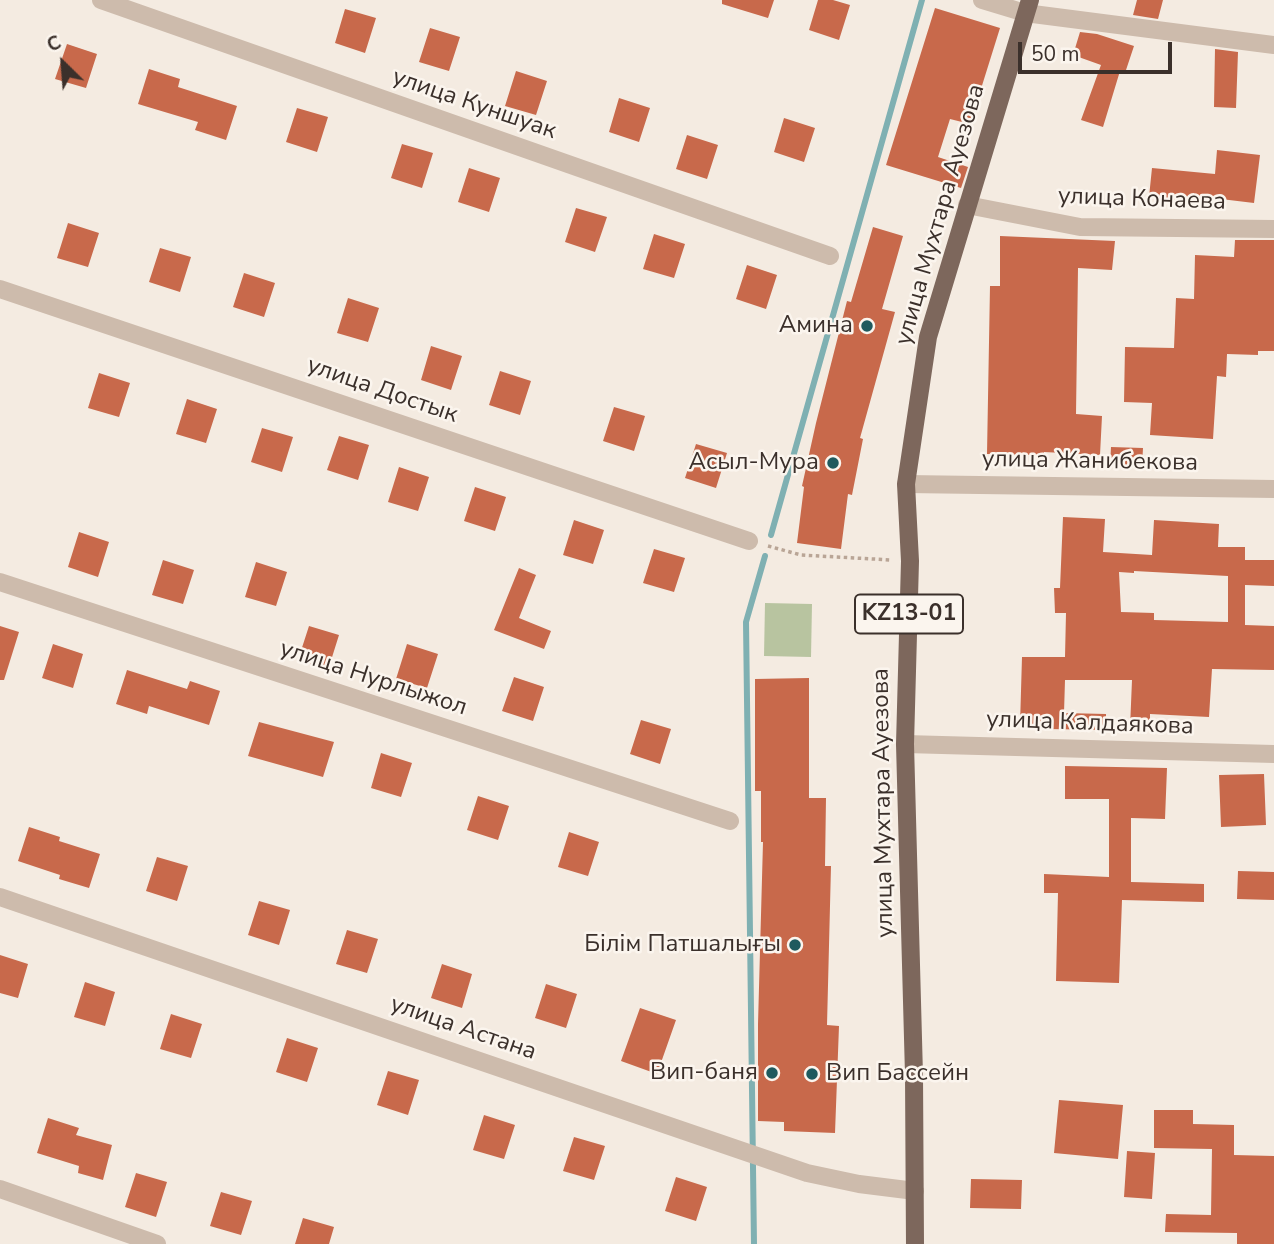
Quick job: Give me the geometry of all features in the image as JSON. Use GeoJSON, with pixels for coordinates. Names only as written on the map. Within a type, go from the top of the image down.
{"type":"FeatureCollection","features":[{"type":"Feature","properties":{"kind":"main road","name":"улица Мухтара Ауезова"},"geometry":{"type":"LineString","coordinates":[[915,1244],[914,1075],[905,744],[910,561],[906,484],[928,337],[1028,6]]}},
{"type":"Feature","properties":{"kind":"street","name":"улица Куншуак"},"geometry":{"type":"LineString","coordinates":[[101,0],[830,256]]}},
{"type":"Feature","properties":{"kind":"street"},"geometry":{"type":"LineString","coordinates":[[982,0],[1274,45]]}},
{"type":"Feature","properties":{"kind":"street","name":"улица Конаева"},"geometry":{"type":"LineString","coordinates":[[967,205],[1080,227],[1274,229]]}},
{"type":"Feature","properties":{"kind":"street","name":"улица Достык"},"geometry":{"type":"LineString","coordinates":[[0,289],[749,541]]}},
{"type":"Feature","properties":{"kind":"street","name":"улица Жанибекова"},"geometry":{"type":"LineString","coordinates":[[906,484],[1274,489]]}},
{"type":"Feature","properties":{"kind":"street","name":"улица Нурлыжол"},"geometry":{"type":"LineString","coordinates":[[0,583],[730,821]]}},
{"type":"Feature","properties":{"kind":"street","name":"улица Калдаякова"},"geometry":{"type":"LineString","coordinates":[[905,744],[1274,754]]}},
{"type":"Feature","properties":{"kind":"street","name":"улица Астана"},"geometry":{"type":"LineString","coordinates":[[0,897],[807,1173],[859,1184],[915,1191]]}},
{"type":"Feature","properties":{"kind":"street"},"geometry":{"type":"LineString","coordinates":[[0,1189],[157,1244]]}},
{"type":"Feature","properties":{"kind":"path"},"geometry":{"type":"LineString","coordinates":[[749,541],[801,555],[910,561]]}},
{"type":"Feature","properties":{"kind":"green space"},"geometry":{"type":"Polygon","coordinates":[[[765,603],[812,604],[811,657],[764,656],[765,603]]]}},
{"type":"Feature","properties":{"kind":"building"},"geometry":{"type":"Polygon","coordinates":[[[722,0],[774,0],[768,18],[722,4],[722,0]]]}},
{"type":"Feature","properties":{"kind":"building"},"geometry":{"type":"Polygon","coordinates":[[[818,0],[833,0],[850,5],[839,40],[809,30],[818,0]]]}},
{"type":"Feature","properties":{"kind":"building"},"geometry":{"type":"Polygon","coordinates":[[[1137,0],[1163,0],[1158,19],[1133,15],[1137,0]]]}},
{"type":"Feature","properties":{"kind":"building"},"geometry":{"type":"Polygon","coordinates":[[[935,8],[1000,28],[970,124],[950,119],[938,157],[968,167],[961,188],[886,165],[935,8]]]}},
{"type":"Feature","properties":{"kind":"building"},"geometry":{"type":"Polygon","coordinates":[[[345,9],[376,18],[365,53],[335,43],[345,9]]]}},
{"type":"Feature","properties":{"kind":"building"},"geometry":{"type":"Polygon","coordinates":[[[430,28],[460,37],[449,71],[419,62],[430,28]]]}},
{"type":"Feature","properties":{"kind":"building"},"geometry":{"type":"Polygon","coordinates":[[[1080,32],[1097,34],[1134,46],[1125,73],[1120,71],[1103,127],[1081,120],[1101,65],[1073,55],[1080,32]]]}},
{"type":"Feature","properties":{"kind":"building"},"geometry":{"type":"Polygon","coordinates":[[[67,44],[97,54],[86,88],[55,79],[67,44]]]}},
{"type":"Feature","properties":{"kind":"building"},"geometry":{"type":"Polygon","coordinates":[[[1215,49],[1238,52],[1236,108],[1214,107],[1215,49]]]}},
{"type":"Feature","properties":{"kind":"building"},"geometry":{"type":"Polygon","coordinates":[[[149,69],[180,79],[178,87],[237,106],[226,140],[195,130],[198,122],[138,104],[149,69]]]}},
{"type":"Feature","properties":{"kind":"building"},"geometry":{"type":"Polygon","coordinates":[[[516,71],[547,81],[536,115],[505,106],[516,71]]]}},
{"type":"Feature","properties":{"kind":"building"},"geometry":{"type":"Polygon","coordinates":[[[619,98],[650,108],[639,142],[609,132],[619,98]]]}},
{"type":"Feature","properties":{"kind":"building"},"geometry":{"type":"Polygon","coordinates":[[[297,108],[328,117],[317,152],[286,142],[297,108]]]}},
{"type":"Feature","properties":{"kind":"building"},"geometry":{"type":"Polygon","coordinates":[[[784,118],[815,128],[804,162],[774,152],[784,118]]]}},
{"type":"Feature","properties":{"kind":"building"},"geometry":{"type":"Polygon","coordinates":[[[687,135],[718,145],[707,179],[676,169],[687,135]]]}},
{"type":"Feature","properties":{"kind":"building"},"geometry":{"type":"Polygon","coordinates":[[[402,144],[433,153],[422,188],[391,178],[402,144]]]}},
{"type":"Feature","properties":{"kind":"building"},"geometry":{"type":"Polygon","coordinates":[[[1217,150],[1260,155],[1254,203],[1196,196],[1195,202],[1149,197],[1152,168],[1215,174],[1217,150]]]}},
{"type":"Feature","properties":{"kind":"building"},"geometry":{"type":"Polygon","coordinates":[[[469,168],[500,178],[489,212],[458,202],[469,168]]]}},
{"type":"Feature","properties":{"kind":"building"},"geometry":{"type":"Polygon","coordinates":[[[576,208],[607,217],[595,252],[565,242],[576,208]]]}},
{"type":"Feature","properties":{"kind":"building"},"geometry":{"type":"Polygon","coordinates":[[[68,223],[99,233],[88,267],[57,258],[68,223]]]}},
{"type":"Feature","properties":{"kind":"building"},"geometry":{"type":"Polygon","coordinates":[[[873,227],[903,236],[882,309],[895,312],[860,438],[863,439],[852,495],[848,494],[841,549],[797,543],[802,486],[816,423],[847,301],[851,302],[873,227]]]}},
{"type":"Feature","properties":{"kind":"building"},"geometry":{"type":"Polygon","coordinates":[[[654,234],[685,244],[674,278],[643,269],[654,234]]]}},
{"type":"Feature","properties":{"kind":"building"},"geometry":{"type":"Polygon","coordinates":[[[1000,236],[1115,241],[1112,270],[1078,268],[1076,414],[1102,416],[1100,455],[1044,452],[1044,455],[987,454],[990,286],[1000,286],[1000,236]]]}},
{"type":"Feature","properties":{"kind":"building"},"geometry":{"type":"Polygon","coordinates":[[[1235,240],[1274,240],[1274,351],[1258,351],[1258,355],[1227,354],[1226,377],[1217,376],[1213,439],[1150,435],[1152,403],[1124,402],[1125,347],[1174,348],[1176,298],[1194,299],[1195,255],[1234,257],[1235,240]]]}},
{"type":"Feature","properties":{"kind":"building"},"geometry":{"type":"Polygon","coordinates":[[[160,248],[191,257],[180,292],[149,282],[160,248]]]}},
{"type":"Feature","properties":{"kind":"building"},"geometry":{"type":"Polygon","coordinates":[[[747,265],[777,275],[766,309],[736,299],[747,265]]]}},
{"type":"Feature","properties":{"kind":"building"},"geometry":{"type":"Polygon","coordinates":[[[244,273],[275,283],[264,317],[233,307],[244,273]]]}},
{"type":"Feature","properties":{"kind":"building"},"geometry":{"type":"Polygon","coordinates":[[[348,298],[379,308],[368,342],[337,333],[348,298]]]}},
{"type":"Feature","properties":{"kind":"building"},"geometry":{"type":"Polygon","coordinates":[[[431,346],[462,356],[451,390],[421,380],[431,346]]]}},
{"type":"Feature","properties":{"kind":"building"},"geometry":{"type":"Polygon","coordinates":[[[500,371],[531,381],[520,415],[489,405],[500,371]]]}},
{"type":"Feature","properties":{"kind":"building"},"geometry":{"type":"Polygon","coordinates":[[[99,373],[130,383],[119,417],[88,408],[99,373]]]}},
{"type":"Feature","properties":{"kind":"building"},"geometry":{"type":"Polygon","coordinates":[[[187,399],[217,409],[206,443],[176,434],[187,399]]]}},
{"type":"Feature","properties":{"kind":"building"},"geometry":{"type":"Polygon","coordinates":[[[614,407],[645,416],[634,451],[603,441],[614,407]]]}},
{"type":"Feature","properties":{"kind":"building"},"geometry":{"type":"Polygon","coordinates":[[[262,428],[293,437],[282,472],[251,462],[262,428]]]}},
{"type":"Feature","properties":{"kind":"building"},"geometry":{"type":"Polygon","coordinates":[[[339,436],[369,445],[358,480],[327,470],[339,436]]]}},
{"type":"Feature","properties":{"kind":"building"},"geometry":{"type":"Polygon","coordinates":[[[696,444],[727,453],[716,488],[685,478],[696,444]]]}},
{"type":"Feature","properties":{"kind":"building"},"geometry":{"type":"Polygon","coordinates":[[[1111,447],[1143,448],[1142,466],[1110,466],[1111,447]]]}},
{"type":"Feature","properties":{"kind":"building"},"geometry":{"type":"Polygon","coordinates":[[[399,467],[429,477],[418,511],[388,502],[399,467]]]}},
{"type":"Feature","properties":{"kind":"building"},"geometry":{"type":"Polygon","coordinates":[[[475,487],[506,497],[495,531],[464,521],[475,487]]]}},
{"type":"Feature","properties":{"kind":"building"},"geometry":{"type":"Polygon","coordinates":[[[1063,517],[1105,519],[1103,552],[1152,555],[1154,520],[1219,524],[1218,547],[1245,547],[1245,560],[1274,560],[1274,586],[1245,585],[1245,625],[1274,626],[1274,670],[1212,669],[1209,717],[1150,714],[1150,729],[1130,728],[1132,680],[1065,680],[1064,713],[1106,714],[1106,730],[1047,729],[1047,725],[1020,725],[1022,657],[1065,657],[1066,613],[1055,613],[1054,588],[1060,588],[1063,517]],[[1119,572],[1121,612],[1154,613],[1154,620],[1228,622],[1228,576],[1119,572]]]}},
{"type":"Feature","properties":{"kind":"building"},"geometry":{"type":"Polygon","coordinates":[[[574,520],[604,530],[593,564],[563,555],[574,520]]]}},
{"type":"Feature","properties":{"kind":"building"},"geometry":{"type":"Polygon","coordinates":[[[79,532],[109,542],[98,577],[68,567],[79,532]]]}},
{"type":"Feature","properties":{"kind":"building"},"geometry":{"type":"Polygon","coordinates":[[[654,549],[685,558],[674,592],[643,583],[654,549]]]}},
{"type":"Feature","properties":{"kind":"building"},"geometry":{"type":"Polygon","coordinates":[[[163,560],[194,570],[183,604],[152,595],[163,560]]]}},
{"type":"Feature","properties":{"kind":"building"},"geometry":{"type":"Polygon","coordinates":[[[256,562],[287,572],[276,606],[245,597],[256,562]]]}},
{"type":"Feature","properties":{"kind":"building"},"geometry":{"type":"Polygon","coordinates":[[[519,568],[536,575],[519,618],[551,631],[544,649],[494,630],[519,568]]]}},
{"type":"Feature","properties":{"kind":"building"},"geometry":{"type":"Polygon","coordinates":[[[0,626],[19,632],[4,680],[0,680],[0,626]]]}},
{"type":"Feature","properties":{"kind":"building"},"geometry":{"type":"Polygon","coordinates":[[[309,626],[339,635],[328,670],[298,660],[309,626]]]}},
{"type":"Feature","properties":{"kind":"building"},"geometry":{"type":"Polygon","coordinates":[[[53,644],[83,654],[73,688],[42,678],[53,644]]]}},
{"type":"Feature","properties":{"kind":"building"},"geometry":{"type":"Polygon","coordinates":[[[407,644],[438,654],[427,688],[396,679],[407,644]]]}},
{"type":"Feature","properties":{"kind":"building"},"geometry":{"type":"Polygon","coordinates":[[[127,670],[187,689],[190,681],[220,691],[209,725],[149,706],[147,714],[116,704],[127,670]]]}},
{"type":"Feature","properties":{"kind":"building"},"geometry":{"type":"Polygon","coordinates":[[[514,677],[544,687],[533,721],[502,711],[514,677]]]}},
{"type":"Feature","properties":{"kind":"building"},"geometry":{"type":"Polygon","coordinates":[[[809,678],[809,798],[826,798],[825,866],[831,866],[827,1025],[839,1026],[835,1133],[784,1131],[784,1122],[758,1121],[763,842],[761,791],[755,791],[755,679],[809,678]]]}},
{"type":"Feature","properties":{"kind":"building"},"geometry":{"type":"Polygon","coordinates":[[[641,720],[671,729],[660,764],[630,754],[641,720]]]}},
{"type":"Feature","properties":{"kind":"building"},"geometry":{"type":"Polygon","coordinates":[[[259,722],[334,742],[323,777],[248,756],[259,722]]]}},
{"type":"Feature","properties":{"kind":"building"},"geometry":{"type":"Polygon","coordinates":[[[381,753],[412,763],[401,797],[371,788],[381,753]]]}},
{"type":"Feature","properties":{"kind":"building"},"geometry":{"type":"Polygon","coordinates":[[[1065,766],[1167,768],[1165,819],[1131,818],[1131,882],[1204,884],[1204,902],[1122,900],[1119,983],[1056,981],[1058,893],[1044,893],[1044,874],[1109,877],[1109,799],[1065,799],[1065,766]]]}},
{"type":"Feature","properties":{"kind":"building"},"geometry":{"type":"Polygon","coordinates":[[[1264,774],[1266,825],[1221,827],[1219,775],[1264,774]]]}},
{"type":"Feature","properties":{"kind":"building"},"geometry":{"type":"Polygon","coordinates":[[[478,796],[509,806],[498,840],[467,830],[478,796]]]}},
{"type":"Feature","properties":{"kind":"building"},"geometry":{"type":"Polygon","coordinates":[[[29,827],[60,837],[59,841],[100,854],[89,888],[59,879],[60,875],[18,861],[29,827]]]}},
{"type":"Feature","properties":{"kind":"building"},"geometry":{"type":"Polygon","coordinates":[[[569,832],[599,842],[588,876],[558,867],[569,832]]]}},
{"type":"Feature","properties":{"kind":"building"},"geometry":{"type":"Polygon","coordinates":[[[157,857],[188,866],[177,901],[146,891],[157,857]]]}},
{"type":"Feature","properties":{"kind":"building"},"geometry":{"type":"Polygon","coordinates":[[[1238,871],[1274,872],[1274,900],[1237,899],[1238,871]]]}},
{"type":"Feature","properties":{"kind":"building"},"geometry":{"type":"Polygon","coordinates":[[[259,901],[290,910],[279,945],[248,935],[259,901]]]}},
{"type":"Feature","properties":{"kind":"building"},"geometry":{"type":"Polygon","coordinates":[[[347,930],[378,939],[367,973],[336,964],[347,930]]]}},
{"type":"Feature","properties":{"kind":"building"},"geometry":{"type":"Polygon","coordinates":[[[0,955],[28,964],[18,998],[0,993],[0,955]]]}},
{"type":"Feature","properties":{"kind":"building"},"geometry":{"type":"Polygon","coordinates":[[[442,964],[472,974],[462,1008],[431,998],[442,964]]]}},
{"type":"Feature","properties":{"kind":"building"},"geometry":{"type":"Polygon","coordinates":[[[85,982],[115,992],[105,1026],[74,1017],[85,982]]]}},
{"type":"Feature","properties":{"kind":"building"},"geometry":{"type":"Polygon","coordinates":[[[546,984],[577,994],[566,1028],[535,1018],[546,984]]]}},
{"type":"Feature","properties":{"kind":"building"},"geometry":{"type":"Polygon","coordinates":[[[640,1008],[676,1020],[657,1074],[621,1061],[640,1008]]]}},
{"type":"Feature","properties":{"kind":"building"},"geometry":{"type":"Polygon","coordinates":[[[171,1014],[202,1024],[191,1058],[160,1049],[171,1014]]]}},
{"type":"Feature","properties":{"kind":"building"},"geometry":{"type":"Polygon","coordinates":[[[287,1038],[318,1048],[307,1082],[276,1072],[287,1038]]]}},
{"type":"Feature","properties":{"kind":"building"},"geometry":{"type":"Polygon","coordinates":[[[388,1071],[419,1080],[408,1115],[377,1105],[388,1071]]]}},
{"type":"Feature","properties":{"kind":"building"},"geometry":{"type":"Polygon","coordinates":[[[1059,1100],[1123,1105],[1118,1159],[1054,1153],[1059,1100]]]}},
{"type":"Feature","properties":{"kind":"building"},"geometry":{"type":"Polygon","coordinates":[[[1154,1110],[1193,1110],[1193,1124],[1234,1125],[1234,1155],[1274,1156],[1274,1244],[1237,1244],[1237,1233],[1165,1232],[1166,1214],[1211,1215],[1212,1149],[1154,1148],[1154,1110]]]}},
{"type":"Feature","properties":{"kind":"building"},"geometry":{"type":"Polygon","coordinates":[[[484,1115],[515,1125],[504,1159],[473,1150],[484,1115]]]}},
{"type":"Feature","properties":{"kind":"building"},"geometry":{"type":"Polygon","coordinates":[[[48,1118],[79,1128],[76,1135],[112,1145],[103,1180],[78,1173],[79,1166],[37,1153],[48,1118]]]}},
{"type":"Feature","properties":{"kind":"building"},"geometry":{"type":"Polygon","coordinates":[[[574,1137],[605,1146],[594,1180],[563,1171],[574,1137]]]}},
{"type":"Feature","properties":{"kind":"building"},"geometry":{"type":"Polygon","coordinates":[[[1127,1151],[1155,1153],[1152,1199],[1124,1197],[1127,1151]]]}},
{"type":"Feature","properties":{"kind":"building"},"geometry":{"type":"Polygon","coordinates":[[[136,1173],[167,1182],[156,1217],[125,1207],[136,1173]]]}},
{"type":"Feature","properties":{"kind":"building"},"geometry":{"type":"Polygon","coordinates":[[[676,1177],[707,1187],[696,1221],[665,1211],[676,1177]]]}},
{"type":"Feature","properties":{"kind":"building"},"geometry":{"type":"Polygon","coordinates":[[[971,1179],[1022,1180],[1021,1209],[970,1208],[971,1179]]]}},
{"type":"Feature","properties":{"kind":"building"},"geometry":{"type":"Polygon","coordinates":[[[221,1192],[252,1201],[241,1235],[210,1226],[221,1192]]]}},
{"type":"Feature","properties":{"kind":"building"},"geometry":{"type":"Polygon","coordinates":[[[303,1218],[334,1227],[329,1244],[295,1244],[303,1218]]]}},
{"type":"Feature","properties":{"kind":"waterway"},"geometry":{"type":"LineString","coordinates":[[771,535],[922,0]]}},
{"type":"Feature","properties":{"kind":"waterway"},"geometry":{"type":"LineString","coordinates":[[754,1244],[746,622],[765,556]]}},
{"type":"Feature","properties":{"kind":"place","name":"Амина"},"geometry":{"type":"Point","coordinates":[867,326]}},
{"type":"Feature","properties":{"kind":"place","name":"Асыл-Мура"},"geometry":{"type":"Point","coordinates":[833,463]}},
{"type":"Feature","properties":{"kind":"place","name":"Білім Патшалығы"},"geometry":{"type":"Point","coordinates":[795,945]}},
{"type":"Feature","properties":{"kind":"place","name":"Вип-баня"},"geometry":{"type":"Point","coordinates":[772,1073]}},
{"type":"Feature","properties":{"kind":"place","name":"Вип Бассейн"},"geometry":{"type":"Point","coordinates":[812,1074]}}]}
